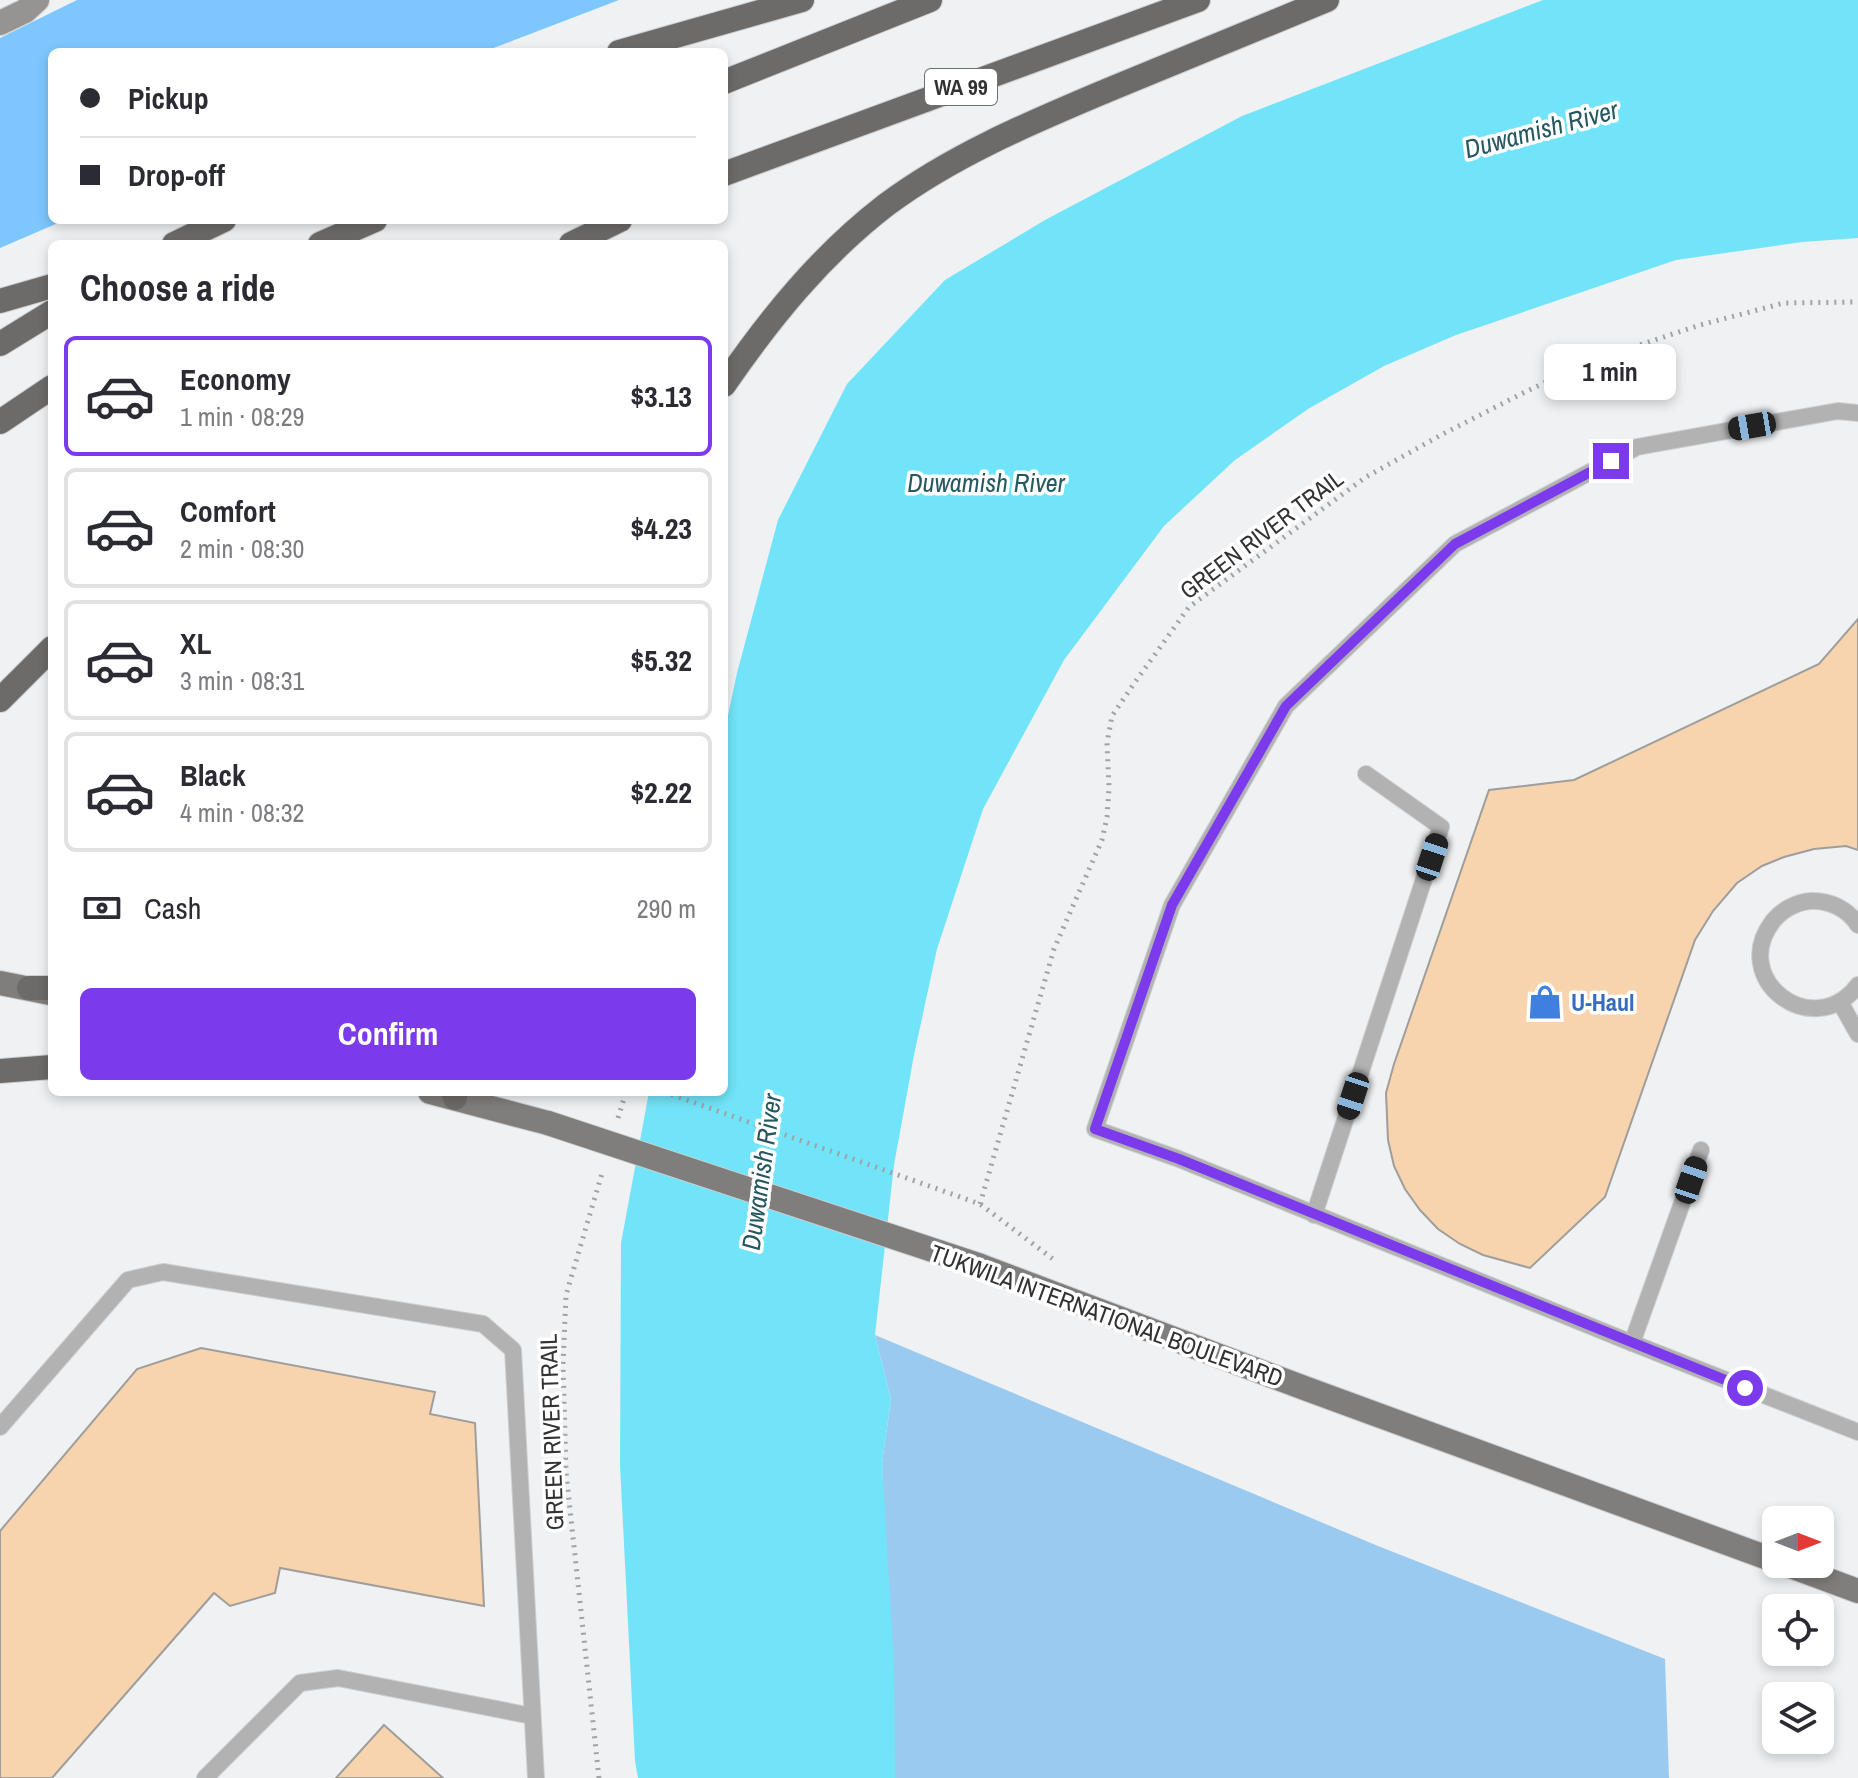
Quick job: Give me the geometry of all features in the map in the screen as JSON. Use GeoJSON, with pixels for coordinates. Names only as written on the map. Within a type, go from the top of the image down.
{"type":"FeatureCollection","features":[{"type":"Feature","properties":{"kind":"highway"},"geometry":{"type":"LineString","coordinates":[[633,48],[802,0]]}},
{"type":"Feature","properties":{"kind":"highway"},"geometry":{"type":"LineString","coordinates":[[728,80],[930,0]]}},
{"type":"Feature","properties":{"kind":"highway","name":"WA 99"},"geometry":{"type":"LineString","coordinates":[[728,173],[1198,0]]}},
{"type":"Feature","properties":{"kind":"highway"},"geometry":{"type":"LineString","coordinates":[[728,379],[798,287],[825,259],[887,205],[935,173],[1057,111],[1327,0]]}},
{"type":"Feature","properties":{"kind":"highway"},"geometry":{"type":"LineString","coordinates":[[182,240],[216,224]]}},
{"type":"Feature","properties":{"kind":"highway"},"geometry":{"type":"LineString","coordinates":[[329,240],[366,224]]}},
{"type":"Feature","properties":{"kind":"highway"},"geometry":{"type":"LineString","coordinates":[[579,240],[612,224]]}},
{"type":"Feature","properties":{"kind":"highway"},"geometry":{"type":"LineString","coordinates":[[0,301],[48,287]]}},
{"type":"Feature","properties":{"kind":"highway"},"geometry":{"type":"LineString","coordinates":[[0,344],[48,314]]}},
{"type":"Feature","properties":{"kind":"highway"},"geometry":{"type":"LineString","coordinates":[[0,422],[48,390]]}},
{"type":"Feature","properties":{"kind":"highway"},"geometry":{"type":"LineString","coordinates":[[0,700],[48,652]]}},
{"type":"Feature","properties":{"kind":"highway"},"geometry":{"type":"LineString","coordinates":[[29,671],[48,658]]}},
{"type":"Feature","properties":{"kind":"highway"},"geometry":{"type":"LineString","coordinates":[[0,1071],[48,1067]]}},
{"type":"Feature","properties":{"kind":"main road"},"geometry":{"type":"LineString","coordinates":[[0,983],[44,990]]}},
{"type":"Feature","properties":{"kind":"main road","name":"TUKWILA INTERNATIONAL BOULEVARD"},"geometry":{"type":"LineString","coordinates":[[457,1096],[978,1265],[1762,1556]]}},
{"type":"Feature","properties":{"kind":"main road"},"geometry":{"type":"LineString","coordinates":[[1823,1578],[1858,1591]]}},
{"type":"Feature","properties":{"kind":"street"},"geometry":{"type":"LineString","coordinates":[[0,23],[25,11],[37,0]]}},
{"type":"Feature","properties":{"kind":"lane"},"geometry":{"type":"LineString","coordinates":[[1858,413],[1838,411],[1637,447],[1455,544],[1286,706],[1172,905],[1095,1129],[1179,1159],[1858,1432]]}},
{"type":"Feature","properties":{"kind":"lane"},"geometry":{"type":"LineString","coordinates":[[1314,1215],[1441,827],[1366,774]]}},
{"type":"Feature","properties":{"kind":"lane"},"geometry":{"type":"LineString","coordinates":[[1858,925],[1842,909],[1826,902],[1809,901],[1793,905],[1778,915],[1767,929],[1761,945],[1761,963],[1766,979],[1790,1003],[1807,1008],[1824,1008],[1840,1002],[1858,985]]}},
{"type":"Feature","properties":{"kind":"lane"},"geometry":{"type":"LineString","coordinates":[[1840,1002],[1858,1034]]}},
{"type":"Feature","properties":{"kind":"lane"},"geometry":{"type":"LineString","coordinates":[[1632,1343],[1701,1150]]}},
{"type":"Feature","properties":{"kind":"lane"},"geometry":{"type":"LineString","coordinates":[[0,1427],[128,1280],[163,1272],[483,1324],[513,1350],[536,1778]]}},
{"type":"Feature","properties":{"kind":"lane"},"geometry":{"type":"LineString","coordinates":[[205,1778],[300,1683],[338,1678],[532,1716]]}},
{"type":"Feature","properties":{"kind":"path","name":"GREEN RIVER TRAIL"},"geometry":{"type":"LineString","coordinates":[[675,1096],[980,1204],[1054,949],[1102,840],[1107,817],[1107,743],[1112,716],[1189,607],[1366,477],[1454,428],[1588,362],[1700,325],[1784,303],[1858,302]]}},
{"type":"Feature","properties":{"kind":"path"},"geometry":{"type":"LineString","coordinates":[[618,1121],[625,1096]]}},
{"type":"Feature","properties":{"kind":"path","name":"GREEN RIVER TRAIL"},"geometry":{"type":"LineString","coordinates":[[599,1778],[566,1472],[563,1365],[566,1295],[605,1165]]}},
{"type":"Feature","properties":{"kind":"shaded area"},"geometry":{"type":"Polygon","coordinates":[[[77,0],[619,0],[493,48],[48,48],[48,224],[56,224],[0,248],[0,38],[77,0]]]}},
{"type":"Feature","properties":{"kind":"shaded area"},"geometry":{"type":"Polygon","coordinates":[[[875,1335],[1378,1546],[1665,1659],[1669,1778],[895,1778],[882,1463],[891,1400],[875,1335]]]}},
{"type":"Feature","properties":{"kind":"water","name":"Duwamish River"},"geometry":{"type":"Polygon","coordinates":[[[1543,0],[1858,0],[1858,238],[1802,242],[1676,260],[1456,335],[1384,366],[1308,409],[1235,460],[1164,526],[1064,660],[983,809],[937,949],[914,1055],[894,1165],[875,1335],[891,1400],[882,1463],[894,1665],[895,1778],[638,1778],[620,1465],[621,1243],[648,1096],[728,1096],[728,715],[778,520],[847,384],[945,280],[1045,220],[1242,116],[1543,0]]]}},
{"type":"Feature","properties":{"kind":"building","name":"U-Haul"},"geometry":{"type":"Polygon","coordinates":[[[1858,619],[1858,850],[1846,846],[1814,849],[1762,866],[1737,883],[1713,911],[1695,940],[1605,1197],[1530,1268],[1483,1255],[1460,1244],[1438,1229],[1405,1189],[1394,1166],[1388,1140],[1386,1093],[1489,790],[1574,780],[1819,664],[1858,619]]]}},
{"type":"Feature","properties":{"kind":"building"},"geometry":{"type":"Polygon","coordinates":[[[201,1348],[435,1392],[430,1414],[475,1423],[484,1606],[280,1568],[275,1593],[230,1606],[214,1593],[52,1778],[0,1778],[0,1531],[137,1369],[201,1348]]]}},
{"type":"Feature","properties":{"kind":"building"},"geometry":{"type":"Polygon","coordinates":[[[384,1725],[443,1778],[336,1778],[384,1725]]]}},
{"type":"Feature","properties":{"kind":"place","name":"U-Haul"},"geometry":{"type":"Point","coordinates":[1545,1002]}},
{"type":"Feature","properties":{"kind":"route"},"geometry":{"type":"LineString","coordinates":[[1611,461],[1455,544],[1286,706],[1172,905],[1095,1129],[1179,1159],[1745,1388]]}}]}
